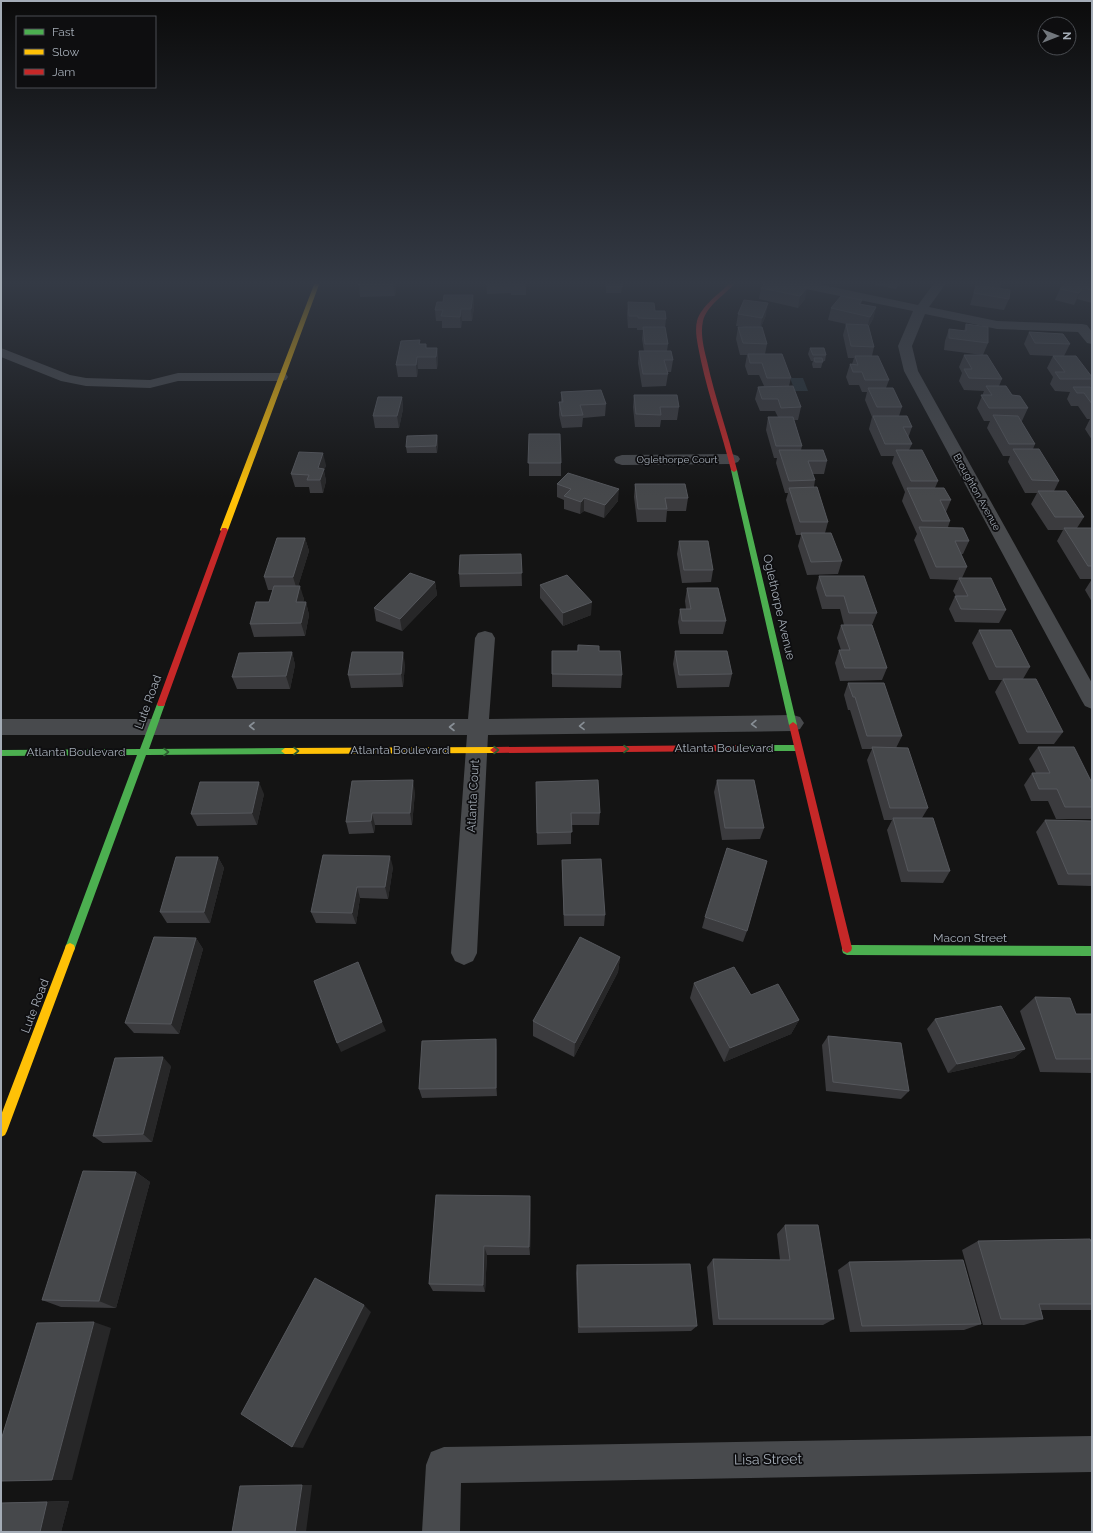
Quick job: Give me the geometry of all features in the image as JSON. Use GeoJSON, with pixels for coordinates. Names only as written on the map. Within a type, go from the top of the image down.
{"type":"FeatureCollection","features":[{"type":"Feature","properties":{"kind":"street"},"geometry":{"type":"LineString","coordinates":[[5,354],[66,378],[86,382],[150,384],[171,390],[279,383]]}},
{"type":"Feature","properties":{"kind":"street","name":"Lute Road"},"geometry":{"type":"LineString","coordinates":[[1,1131],[290,354]]}},
{"type":"Feature","properties":{"kind":"street","name":"Oglethorpe Avenue"},"geometry":{"type":"LineString","coordinates":[[703,354],[732,459],[798,748],[847,950]]}},
{"type":"Feature","properties":{"kind":"street","name":"Broughton Avenue"},"geometry":{"type":"LineString","coordinates":[[907,354],[911,371],[1092,701]]}},
{"type":"Feature","properties":{"kind":"street","name":"Oglethorpe Court"},"geometry":{"type":"LineString","coordinates":[[622,460],[732,459]]}},
{"type":"Feature","properties":{"kind":"street","name":"Atlanta Court"},"geometry":{"type":"LineString","coordinates":[[464,953],[476,750],[485,638]]}},
{"type":"Feature","properties":{"kind":"street","name":"Atlanta Boulevard"},"geometry":{"type":"LineString","coordinates":[[1,727],[478,727],[793,724]]}},
{"type":"Feature","properties":{"kind":"street","name":"Atlanta Boulevard"},"geometry":{"type":"LineString","coordinates":[[1,753],[798,748]]}},
{"type":"Feature","properties":{"kind":"street","name":"Macon Street"},"geometry":{"type":"LineString","coordinates":[[847,950],[1092,951]]}},
{"type":"Feature","properties":{"kind":"street","name":"Lisa Street"},"geometry":{"type":"LineString","coordinates":[[441,1532],[444,1465],[1092,1454]]}},
{"type":"Feature","properties":{"kind":"shaded area"},"geometry":{"type":"Polygon","coordinates":[[[790,378],[803,378],[808,391],[795,391],[790,378]]]}},
{"type":"Feature","properties":{"kind":"building"},"geometry":{"type":"Polygon","coordinates":[[[398,354],[436,354],[436,357],[417,357],[416,365],[396,365],[398,354]]]}},
{"type":"Feature","properties":{"kind":"building"},"geometry":{"type":"Polygon","coordinates":[[[639,354],[672,354],[673,360],[664,360],[668,374],[643,374],[639,354]]]}},
{"type":"Feature","properties":{"kind":"building"},"geometry":{"type":"Polygon","coordinates":[[[748,354],[782,354],[791,378],[767,378],[762,363],[750,363],[748,354]]]}},
{"type":"Feature","properties":{"kind":"building"},"geometry":{"type":"Polygon","coordinates":[[[812,354],[826,354],[826,355],[813,355],[812,354]]]}},
{"type":"Feature","properties":{"kind":"building"},"geometry":{"type":"Polygon","coordinates":[[[964,355],[987,355],[1002,379],[969,378],[964,369],[972,369],[964,355]]]}},
{"type":"Feature","properties":{"kind":"building"},"geometry":{"type":"Polygon","coordinates":[[[855,356],[878,356],[889,380],[865,380],[862,372],[853,372],[850,364],[858,365],[855,356]]]}},
{"type":"Feature","properties":{"kind":"building"},"geometry":{"type":"Polygon","coordinates":[[[1053,356],[1076,356],[1092,379],[1060,379],[1055,372],[1065,372],[1053,356]]]}},
{"type":"Feature","properties":{"kind":"building"},"geometry":{"type":"Polygon","coordinates":[[[814,358],[822,358],[823,362],[815,362],[814,358]]]}},
{"type":"Feature","properties":{"kind":"building"},"geometry":{"type":"Polygon","coordinates":[[[793,386],[801,407],[781,408],[778,399],[762,399],[758,387],[793,386]]]}},
{"type":"Feature","properties":{"kind":"building"},"geometry":{"type":"Polygon","coordinates":[[[986,386],[1006,386],[1012,395],[1020,396],[1028,408],[989,408],[981,395],[992,395],[986,386]]]}},
{"type":"Feature","properties":{"kind":"building"},"geometry":{"type":"Polygon","coordinates":[[[1073,387],[1092,387],[1092,404],[1084,393],[1077,393],[1073,387]]]}},
{"type":"Feature","properties":{"kind":"building"},"geometry":{"type":"Polygon","coordinates":[[[868,388],[893,388],[902,407],[877,407],[868,388]]]}},
{"type":"Feature","properties":{"kind":"building"},"geometry":{"type":"Polygon","coordinates":[[[601,390],[606,404],[580,405],[583,415],[562,416],[559,402],[563,402],[561,392],[601,390]]]}},
{"type":"Feature","properties":{"kind":"building"},"geometry":{"type":"Polygon","coordinates":[[[634,395],[677,395],[679,407],[660,407],[661,415],[636,414],[634,395]]]}},
{"type":"Feature","properties":{"kind":"building"},"geometry":{"type":"Polygon","coordinates":[[[378,397],[402,397],[397,416],[373,416],[378,397]]]}},
{"type":"Feature","properties":{"kind":"building"},"geometry":{"type":"Polygon","coordinates":[[[993,415],[1018,416],[1035,444],[1009,444],[993,415]]]}},
{"type":"Feature","properties":{"kind":"building"},"geometry":{"type":"Polygon","coordinates":[[[873,416],[907,416],[912,427],[903,427],[912,444],[885,444],[873,416]]]}},
{"type":"Feature","properties":{"kind":"building"},"geometry":{"type":"Polygon","coordinates":[[[768,417],[793,417],[802,446],[776,446],[768,417]]]}},
{"type":"Feature","properties":{"kind":"building"},"geometry":{"type":"Polygon","coordinates":[[[529,434],[560,434],[561,463],[528,463],[529,434]]]}},
{"type":"Feature","properties":{"kind":"building"},"geometry":{"type":"Polygon","coordinates":[[[437,435],[436,446],[406,447],[407,436],[437,435]]]}},
{"type":"Feature","properties":{"kind":"building"},"geometry":{"type":"Polygon","coordinates":[[[1013,449],[1039,449],[1059,481],[1032,480],[1013,449]]]}},
{"type":"Feature","properties":{"kind":"building"},"geometry":{"type":"Polygon","coordinates":[[[779,450],[823,450],[827,461],[808,461],[815,480],[789,481],[779,450]]]}},
{"type":"Feature","properties":{"kind":"building"},"geometry":{"type":"Polygon","coordinates":[[[896,450],[922,450],[938,481],[911,481],[896,450]]]}},
{"type":"Feature","properties":{"kind":"building"},"geometry":{"type":"Polygon","coordinates":[[[299,452],[323,453],[318,468],[324,469],[320,480],[307,480],[309,475],[291,474],[299,452]]]}},
{"type":"Feature","properties":{"kind":"building"},"geometry":{"type":"Polygon","coordinates":[[[568,473],[619,489],[605,505],[584,498],[581,502],[564,496],[571,489],[557,484],[568,473]]]}},
{"type":"Feature","properties":{"kind":"building"},"geometry":{"type":"Polygon","coordinates":[[[635,484],[685,484],[688,498],[665,498],[667,509],[638,509],[635,484]]]}},
{"type":"Feature","properties":{"kind":"building"},"geometry":{"type":"Polygon","coordinates":[[[817,487],[828,522],[800,522],[789,488],[817,487]]]}},
{"type":"Feature","properties":{"kind":"building"},"geometry":{"type":"Polygon","coordinates":[[[907,488],[944,488],[951,500],[940,500],[950,521],[922,521],[907,488]]]}},
{"type":"Feature","properties":{"kind":"building"},"geometry":{"type":"Polygon","coordinates":[[[1038,491],[1066,491],[1084,517],[1055,517],[1038,491]]]}},
{"type":"Feature","properties":{"kind":"building"},"geometry":{"type":"Polygon","coordinates":[[[919,527],[963,528],[969,541],[955,541],[967,567],[936,567],[919,527]]]}},
{"type":"Feature","properties":{"kind":"building"},"geometry":{"type":"Polygon","coordinates":[[[1064,528],[1092,529],[1092,566],[1088,566],[1064,528]]]}},
{"type":"Feature","properties":{"kind":"building"},"geometry":{"type":"Polygon","coordinates":[[[801,533],[831,533],[842,561],[811,562],[801,533]]]}},
{"type":"Feature","properties":{"kind":"building"},"geometry":{"type":"Polygon","coordinates":[[[277,538],[305,538],[293,577],[264,577],[277,538]]]}},
{"type":"Feature","properties":{"kind":"building"},"geometry":{"type":"Polygon","coordinates":[[[679,541],[708,541],[713,570],[684,570],[679,541]]]}},
{"type":"Feature","properties":{"kind":"building"},"geometry":{"type":"Polygon","coordinates":[[[521,554],[522,573],[459,574],[460,555],[521,554]]]}},
{"type":"Feature","properties":{"kind":"building"},"geometry":{"type":"Polygon","coordinates":[[[410,573],[435,582],[400,619],[374,608],[410,573]]]}},
{"type":"Feature","properties":{"kind":"building"},"geometry":{"type":"Polygon","coordinates":[[[567,575],[592,602],[563,613],[540,585],[567,575]]]}},
{"type":"Feature","properties":{"kind":"building"},"geometry":{"type":"Polygon","coordinates":[[[819,576],[864,576],[877,613],[849,613],[844,596],[826,596],[819,576]]]}},
{"type":"Feature","properties":{"kind":"building"},"geometry":{"type":"Polygon","coordinates":[[[959,578],[991,578],[1006,610],[961,609],[955,596],[968,596],[959,578]]]}},
{"type":"Feature","properties":{"kind":"building"},"geometry":{"type":"Polygon","coordinates":[[[274,586],[300,586],[296,602],[306,602],[301,623],[250,624],[256,602],[269,602],[274,586]]]}},
{"type":"Feature","properties":{"kind":"building"},"geometry":{"type":"Polygon","coordinates":[[[687,588],[718,588],[726,621],[682,621],[680,609],[691,609],[687,588]]]}},
{"type":"Feature","properties":{"kind":"building"},"geometry":{"type":"Polygon","coordinates":[[[841,625],[872,625],[887,668],[845,668],[839,650],[850,650],[841,625]]]}},
{"type":"Feature","properties":{"kind":"building"},"geometry":{"type":"Polygon","coordinates":[[[979,630],[1011,630],[1030,667],[996,667],[979,630]]]}},
{"type":"Feature","properties":{"kind":"building"},"geometry":{"type":"Polygon","coordinates":[[[578,645],[599,646],[599,651],[620,651],[622,675],[552,674],[552,651],[578,651],[578,645]]]}},
{"type":"Feature","properties":{"kind":"building"},"geometry":{"type":"Polygon","coordinates":[[[675,651],[727,651],[732,674],[679,675],[675,651]]]}},
{"type":"Feature","properties":{"kind":"building"},"geometry":{"type":"Polygon","coordinates":[[[292,652],[286,676],[232,677],[239,653],[292,652]]]}},
{"type":"Feature","properties":{"kind":"building"},"geometry":{"type":"Polygon","coordinates":[[[352,652],[403,652],[401,674],[348,675],[352,652]]]}},
{"type":"Feature","properties":{"kind":"building"},"geometry":{"type":"Polygon","coordinates":[[[1003,679],[1036,679],[1063,732],[1027,732],[1003,679]]]}},
{"type":"Feature","properties":{"kind":"building"},"geometry":{"type":"Polygon","coordinates":[[[848,683],[884,683],[902,736],[867,736],[855,697],[853,697],[848,683]]]}},
{"type":"Feature","properties":{"kind":"building"},"geometry":{"type":"Polygon","coordinates":[[[872,747],[908,748],[928,808],[890,808],[872,747]]]}},
{"type":"Feature","properties":{"kind":"building"},"geometry":{"type":"Polygon","coordinates":[[[1038,747],[1074,747],[1092,783],[1092,807],[1065,807],[1057,789],[1039,789],[1032,773],[1050,773],[1038,747]]]}},
{"type":"Feature","properties":{"kind":"building"},"geometry":{"type":"Polygon","coordinates":[[[413,780],[410,813],[372,813],[371,821],[346,822],[352,781],[413,780]]]}},
{"type":"Feature","properties":{"kind":"building"},"geometry":{"type":"Polygon","coordinates":[[[598,780],[600,813],[571,813],[572,832],[537,833],[536,782],[598,780]]]}},
{"type":"Feature","properties":{"kind":"building"},"geometry":{"type":"Polygon","coordinates":[[[717,780],[754,780],[764,828],[725,828],[717,780]]]}},
{"type":"Feature","properties":{"kind":"building"},"geometry":{"type":"Polygon","coordinates":[[[200,782],[259,782],[252,813],[191,814],[200,782]]]}},
{"type":"Feature","properties":{"kind":"building"},"geometry":{"type":"Polygon","coordinates":[[[893,818],[933,818],[950,871],[908,871],[893,818]]]}},
{"type":"Feature","properties":{"kind":"building"},"geometry":{"type":"Polygon","coordinates":[[[1045,820],[1092,821],[1092,874],[1068,874],[1045,820]]]}},
{"type":"Feature","properties":{"kind":"building"},"geometry":{"type":"Polygon","coordinates":[[[727,848],[767,861],[747,931],[705,917],[727,848]]]}},
{"type":"Feature","properties":{"kind":"building"},"geometry":{"type":"Polygon","coordinates":[[[323,855],[390,856],[385,887],[357,887],[352,913],[311,912],[323,855]]]}},
{"type":"Feature","properties":{"kind":"building"},"geometry":{"type":"Polygon","coordinates":[[[176,857],[218,857],[204,912],[160,912],[176,857]]]}},
{"type":"Feature","properties":{"kind":"building"},"geometry":{"type":"Polygon","coordinates":[[[601,859],[605,915],[564,915],[562,860],[601,859]]]}},
{"type":"Feature","properties":{"kind":"building"},"geometry":{"type":"Polygon","coordinates":[[[154,937],[196,938],[171,1024],[125,1023],[154,937]]]}},
{"type":"Feature","properties":{"kind":"building"},"geometry":{"type":"Polygon","coordinates":[[[580,937],[620,957],[575,1043],[533,1021],[580,937]]]}},
{"type":"Feature","properties":{"kind":"building"},"geometry":{"type":"Polygon","coordinates":[[[358,962],[382,1022],[337,1043],[314,981],[358,962]]]}},
{"type":"Feature","properties":{"kind":"building"},"geometry":{"type":"Polygon","coordinates":[[[734,967],[751,995],[778,984],[799,1020],[730,1048],[694,983],[734,967]]]}},
{"type":"Feature","properties":{"kind":"building"},"geometry":{"type":"Polygon","coordinates":[[[1035,997],[1070,998],[1076,1014],[1092,1014],[1092,1059],[1056,1059],[1035,997]]]}},
{"type":"Feature","properties":{"kind":"building"},"geometry":{"type":"Polygon","coordinates":[[[1001,1006],[1025,1049],[957,1064],[935,1019],[1001,1006]]]}},
{"type":"Feature","properties":{"kind":"building"},"geometry":{"type":"Polygon","coordinates":[[[828,1036],[901,1043],[909,1091],[833,1082],[828,1036]]]}},
{"type":"Feature","properties":{"kind":"building"},"geometry":{"type":"Polygon","coordinates":[[[496,1039],[496,1088],[419,1089],[422,1041],[496,1039]]]}},
{"type":"Feature","properties":{"kind":"building"},"geometry":{"type":"Polygon","coordinates":[[[163,1057],[143,1134],[93,1136],[115,1058],[163,1057]]]}},
{"type":"Feature","properties":{"kind":"building"},"geometry":{"type":"Polygon","coordinates":[[[83,1171],[136,1172],[99,1301],[42,1300],[83,1171]]]}},
{"type":"Feature","properties":{"kind":"building"},"geometry":{"type":"Polygon","coordinates":[[[436,1195],[530,1196],[529,1247],[484,1246],[483,1285],[429,1284],[436,1195]]]}},
{"type":"Feature","properties":{"kind":"building"},"geometry":{"type":"Polygon","coordinates":[[[785,1225],[818,1225],[834,1319],[719,1319],[713,1259],[790,1260],[785,1225]]]}},
{"type":"Feature","properties":{"kind":"building"},"geometry":{"type":"Polygon","coordinates":[[[1090,1239],[1092,1244],[1092,1304],[1039,1304],[1043,1319],[1001,1319],[978,1241],[1090,1239]]]}},
{"type":"Feature","properties":{"kind":"building"},"geometry":{"type":"Polygon","coordinates":[[[963,1260],[981,1324],[862,1326],[849,1262],[963,1260]]]}},
{"type":"Feature","properties":{"kind":"building"},"geometry":{"type":"Polygon","coordinates":[[[690,1264],[697,1326],[579,1327],[577,1265],[690,1264]]]}},
{"type":"Feature","properties":{"kind":"building"},"geometry":{"type":"Polygon","coordinates":[[[315,1278],[364,1305],[292,1447],[241,1414],[315,1278]]]}},
{"type":"Feature","properties":{"kind":"building"},"geometry":{"type":"Polygon","coordinates":[[[94,1322],[52,1480],[1,1481],[1,1440],[37,1323],[94,1322]]]}},
{"type":"Feature","properties":{"kind":"building"},"geometry":{"type":"Polygon","coordinates":[[[302,1485],[295,1532],[232,1532],[240,1486],[302,1485]]]}},
{"type":"Feature","properties":{"kind":"building"},"geometry":{"type":"Polygon","coordinates":[[[47,1502],[40,1532],[1,1532],[1,1503],[47,1502]]]}},
{"type":"Feature","properties":{"kind":"traffic: fast"},"geometry":{"type":"LineString","coordinates":[[734,470],[793,725]]}},
{"type":"Feature","properties":{"kind":"traffic: fast"},"geometry":{"type":"LineString","coordinates":[[70,948],[161,704]]}},
{"type":"Feature","properties":{"kind":"traffic: fast"},"geometry":{"type":"LineString","coordinates":[[739,748],[798,748]]}},
{"type":"Feature","properties":{"kind":"traffic: fast"},"geometry":{"type":"LineString","coordinates":[[1,753],[285,751]]}},
{"type":"Feature","properties":{"kind":"traffic: fast"},"geometry":{"type":"LineString","coordinates":[[847,948],[847,950],[1092,951]]}},
{"type":"Feature","properties":{"kind":"traffic: slow"},"geometry":{"type":"LineString","coordinates":[[224,530],[291,354]]}},
{"type":"Feature","properties":{"kind":"traffic: slow"},"geometry":{"type":"LineString","coordinates":[[285,751],[494,750]]}},
{"type":"Feature","properties":{"kind":"traffic: slow"},"geometry":{"type":"LineString","coordinates":[[1,1131],[70,948]]}},
{"type":"Feature","properties":{"kind":"traffic: jam"},"geometry":{"type":"LineString","coordinates":[[703,354],[712,393],[734,470]]}},
{"type":"Feature","properties":{"kind":"traffic: jam"},"geometry":{"type":"LineString","coordinates":[[161,704],[224,530]]}},
{"type":"Feature","properties":{"kind":"traffic: jam"},"geometry":{"type":"LineString","coordinates":[[793,725],[847,948]]}},
{"type":"Feature","properties":{"kind":"traffic: jam"},"geometry":{"type":"LineString","coordinates":[[494,750],[739,748]]}}]}
